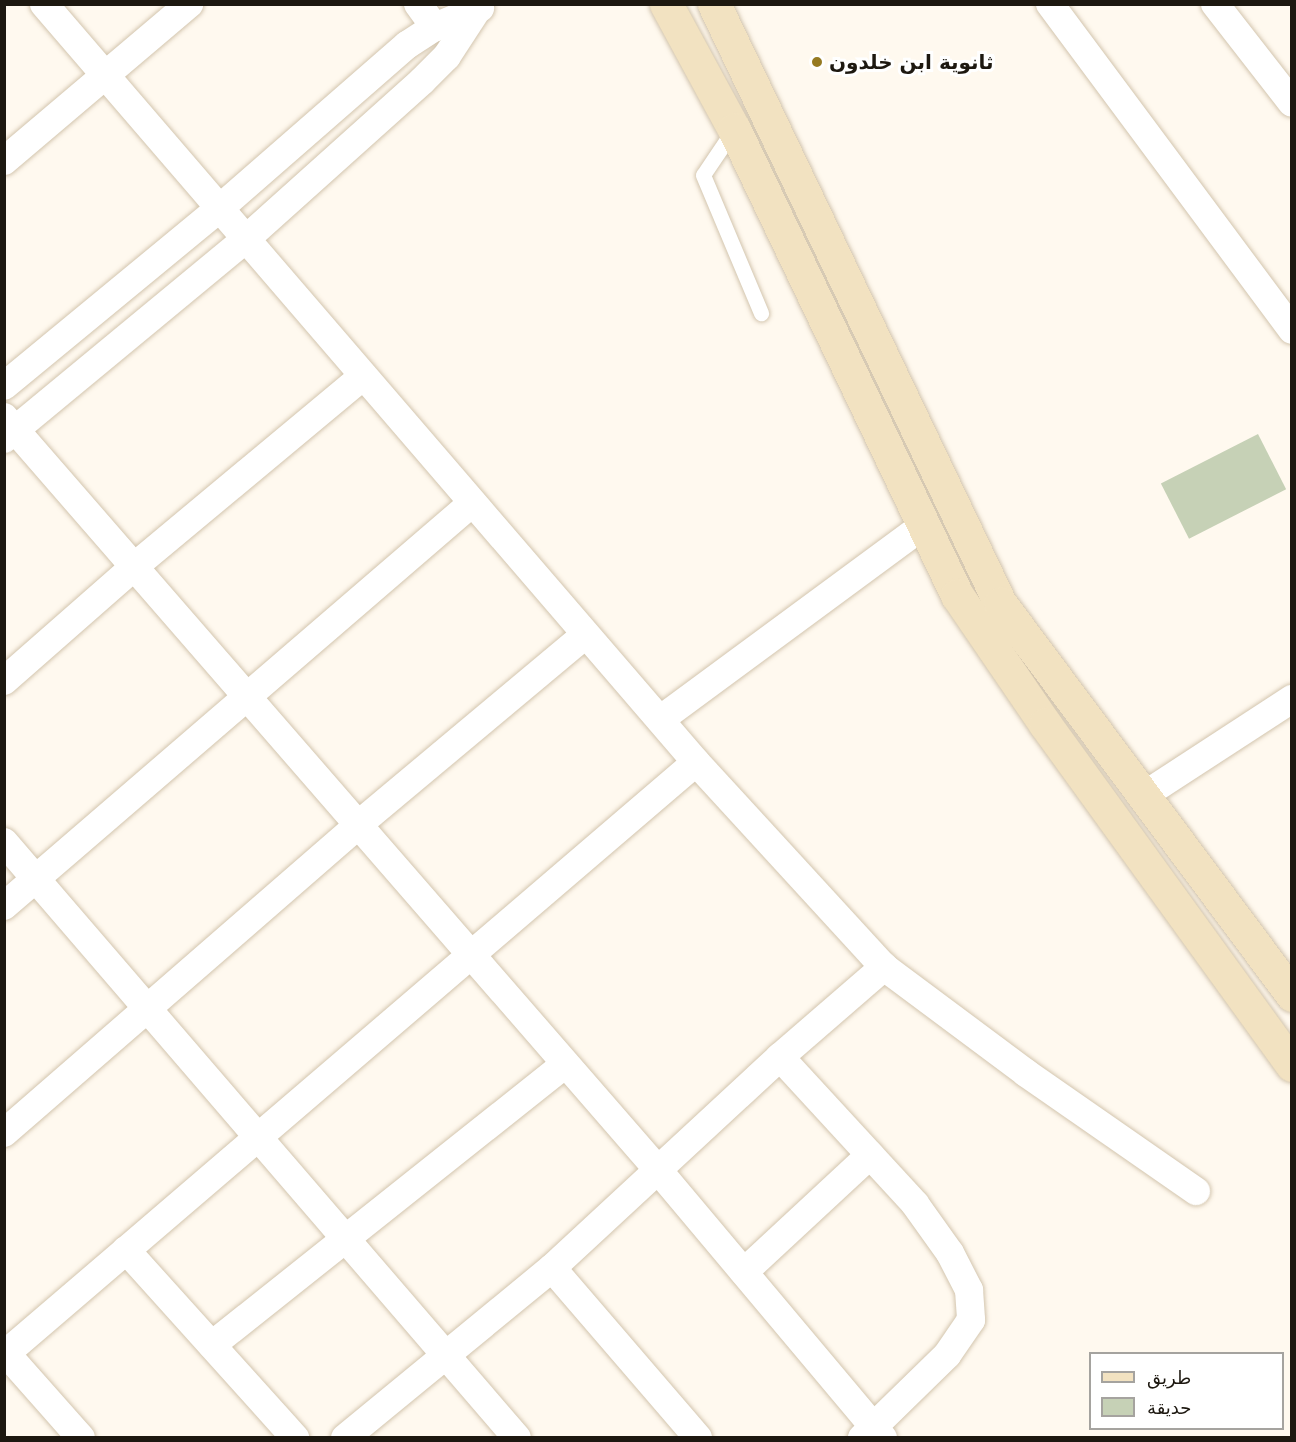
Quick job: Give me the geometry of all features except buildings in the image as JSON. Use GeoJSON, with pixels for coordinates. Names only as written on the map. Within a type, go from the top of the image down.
{"type":"FeatureCollection","features":[{"type":"Feature","properties":{"kind":"main road"},"geometry":{"type":"LineString","coordinates":[[666,4],[734,129],[957,595],[1039,715],[1292,1065]]}},
{"type":"Feature","properties":{"kind":"main road"},"geometry":{"type":"LineString","coordinates":[[714,4],[1000,603],[1292,995]]}},
{"type":"Feature","properties":{"kind":"street"},"geometry":{"type":"LineString","coordinates":[[44,4],[585,635],[661,719],[696,762],[884,967],[1026,1073],[1196,1191]]}},
{"type":"Feature","properties":{"kind":"street"},"geometry":{"type":"LineString","coordinates":[[4,161],[189,4]]}},
{"type":"Feature","properties":{"kind":"street"},"geometry":{"type":"LineString","coordinates":[[418,4],[435,27]]}},
{"type":"Feature","properties":{"kind":"street"},"geometry":{"type":"LineString","coordinates":[[1050,4],[1292,330]]}},
{"type":"Feature","properties":{"kind":"street"},"geometry":{"type":"LineString","coordinates":[[1215,4],[1292,103]]}},
{"type":"Feature","properties":{"kind":"street"},"geometry":{"type":"LineString","coordinates":[[4,386],[219,208],[370,74],[435,27],[481,7]]}},
{"type":"Feature","properties":{"kind":"street"},"geometry":{"type":"LineString","coordinates":[[481,7],[434,70],[246,239],[8,428],[135,566],[658,1170],[744,1272],[873,1434],[947,1355],[971,1320],[969,1290],[950,1253],[915,1204],[780,1057]]}},
{"type":"Feature","properties":{"kind":"street"},"geometry":{"type":"LineString","coordinates":[[4,681],[135,566],[363,376]]}},
{"type":"Feature","properties":{"kind":"street"},"geometry":{"type":"LineString","coordinates":[[4,906],[37,880],[472,503]]}},
{"type":"Feature","properties":{"kind":"street"},"geometry":{"type":"LineString","coordinates":[[661,719],[923,526]]}},
{"type":"Feature","properties":{"kind":"street"},"geometry":{"type":"LineString","coordinates":[[10,1119],[149,1008],[359,824],[585,635]]}},
{"type":"Feature","properties":{"kind":"street"},"geometry":{"type":"LineString","coordinates":[[1143,796],[1291,701]]}},
{"type":"Feature","properties":{"kind":"street"},"geometry":{"type":"LineString","coordinates":[[81,1437],[5,1353],[696,762]]}},
{"type":"Feature","properties":{"kind":"street"},"geometry":{"type":"LineString","coordinates":[[4,842],[260,1136],[446,1357],[517,1437]]}},
{"type":"Feature","properties":{"kind":"street"},"geometry":{"type":"LineString","coordinates":[[345,1437],[446,1357],[552,1268],[780,1057],[884,967]]}},
{"type":"Feature","properties":{"kind":"street"},"geometry":{"type":"LineString","coordinates":[[212,1345],[347,1240],[565,1064]]}},
{"type":"Feature","properties":{"kind":"street"},"geometry":{"type":"LineString","coordinates":[[744,1272],[870,1155]]}},
{"type":"Feature","properties":{"kind":"street"},"geometry":{"type":"LineString","coordinates":[[126,1250],[295,1437]]}},
{"type":"Feature","properties":{"kind":"street"},"geometry":{"type":"LineString","coordinates":[[552,1268],[698,1437]]}},
{"type":"Feature","properties":{"kind":"lane"},"geometry":{"type":"LineString","coordinates":[[734,129],[703,175],[761,313]]}},
{"type":"Feature","properties":{"kind":"green space"},"geometry":{"type":"Polygon","coordinates":[[[1258,434],[1286,489],[1189,539],[1161,483],[1258,434]]]}},
{"type":"Feature","properties":{"kind":"place","name":"ثانوية ابن خلدون"},"geometry":{"type":"Point","coordinates":[817,62]}}]}
